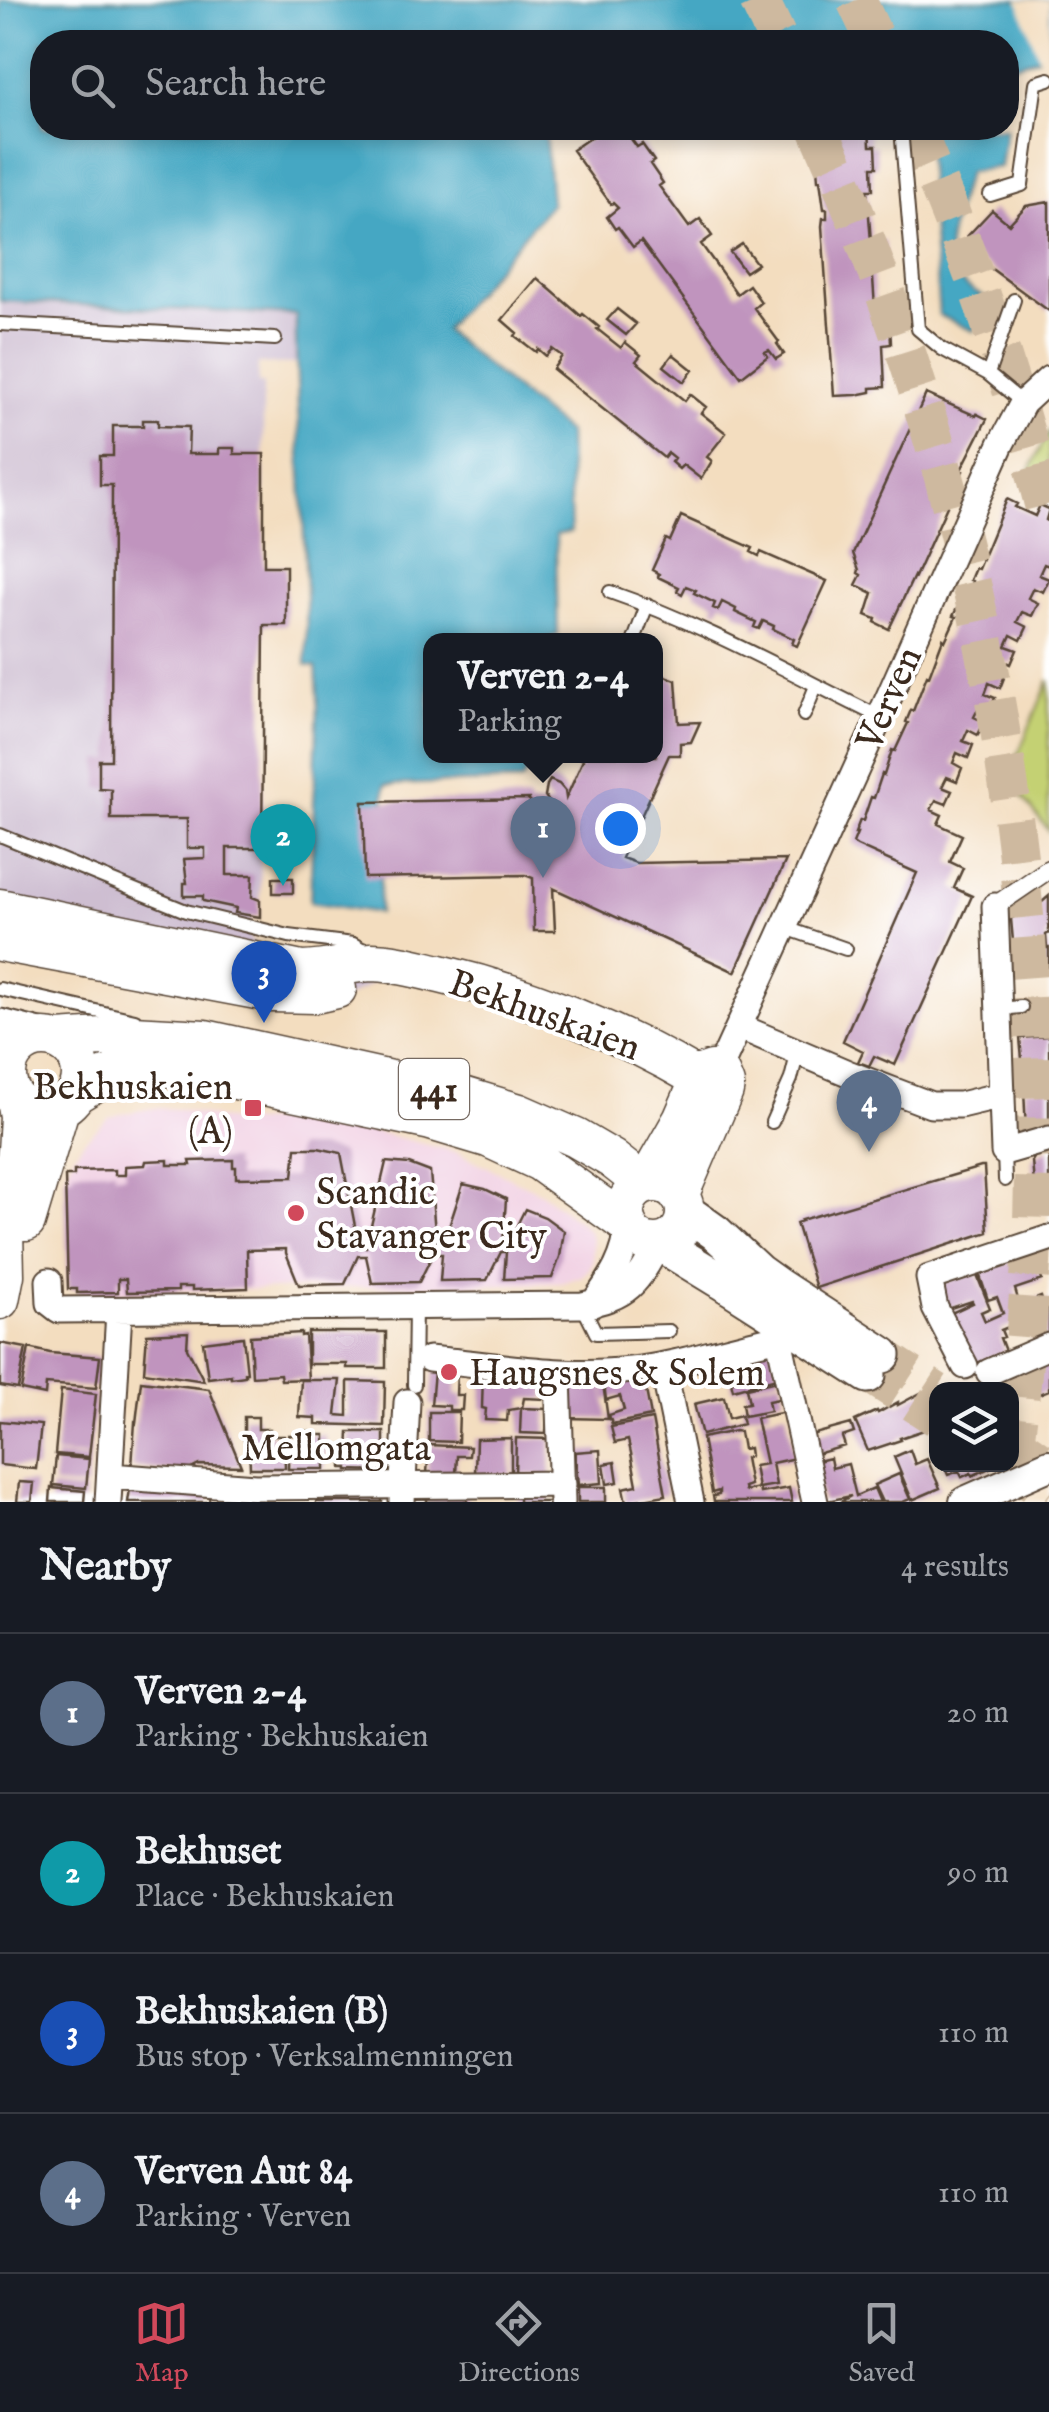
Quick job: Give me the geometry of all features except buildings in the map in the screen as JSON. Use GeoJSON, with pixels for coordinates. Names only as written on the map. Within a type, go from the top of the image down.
{"type":"FeatureCollection","features":[{"type":"Feature","properties":{"kind":"main road","name":"Bekhuskaien"},"geometry":{"type":"LineString","coordinates":[[0,908],[302,970],[321,971],[370,962],[455,978],[534,1001],[575,1018],[708,1083]]}},
{"type":"Feature","properties":{"kind":"main road"},"geometry":{"type":"LineString","coordinates":[[0,924],[270,976],[302,970]]}},
{"type":"Feature","properties":{"kind":"main road"},"geometry":{"type":"LineString","coordinates":[[0,942],[297,995],[329,992],[374,975],[388,964]]}},
{"type":"Feature","properties":{"kind":"main road"},"geometry":{"type":"LineString","coordinates":[[0,1027],[68,1047],[80,1069],[80,1082],[68,1101],[2,1287]]}},
{"type":"Feature","properties":{"kind":"main road","name":"441"},"geometry":{"type":"LineString","coordinates":[[50,1039],[133,1035],[205,1040],[491,1104],[576,1138],[670,1197]]}},
{"type":"Feature","properties":{"kind":"main road"},"geometry":{"type":"LineString","coordinates":[[2,1287],[4,1230],[18,1151],[19,1117],[8,1083],[8,1064],[19,1047],[30,1040],[50,1039]]}},
{"type":"Feature","properties":{"kind":"main road","name":"441"},"geometry":{"type":"LineString","coordinates":[[68,1101],[106,1076],[126,1069],[173,1068],[430,1121],[488,1138],[540,1162],[643,1234]]}},
{"type":"Feature","properties":{"kind":"main road"},"geometry":{"type":"LineString","coordinates":[[8,1083],[34,1111],[48,1112],[68,1101]]}},
{"type":"Feature","properties":{"kind":"main road","name":"Verven"},"geometry":{"type":"LineString","coordinates":[[670,1197],[708,1083]]}},
{"type":"Feature","properties":{"kind":"main road"},"geometry":{"type":"LineString","coordinates":[[636,1190],[670,1197],[875,1365],[734,1289],[643,1234],[626,1206],[636,1190]]}},
{"type":"Feature","properties":{"kind":"main road"},"geometry":{"type":"LineString","coordinates":[[643,1234],[670,1240],[678,1232],[684,1222],[670,1197]]}},
{"type":"Feature","properties":{"kind":"street","name":"Verven"},"geometry":{"type":"LineString","coordinates":[[708,1083],[740,1027],[1001,444],[1022,402],[1049,379]]}},
{"type":"Feature","properties":{"kind":"street"},"geometry":{"type":"LineString","coordinates":[[1049,869],[995,906],[1010,1008],[1002,1095],[1004,1152],[1049,1139]]}},
{"type":"Feature","properties":{"kind":"street"},"geometry":{"type":"LineString","coordinates":[[740,1027],[930,1105],[960,1105],[1002,1095]]}},
{"type":"Feature","properties":{"kind":"street"},"geometry":{"type":"LineString","coordinates":[[588,1304],[618,1266],[624,1251],[643,1234]]}},
{"type":"Feature","properties":{"kind":"street"},"geometry":{"type":"LineString","coordinates":[[49,1280],[50,1303],[53,1308],[66,1311],[588,1304],[622,1293],[635,1284],[643,1234]]}},
{"type":"Feature","properties":{"kind":"street"},"geometry":{"type":"LineString","coordinates":[[1049,1238],[929,1278],[936,1308],[977,1369],[1049,1346]]}},
{"type":"Feature","properties":{"kind":"street"},"geometry":{"type":"LineString","coordinates":[[109,1489],[119,1312]]}},
{"type":"Feature","properties":{"kind":"street"},"geometry":{"type":"LineString","coordinates":[[429,1359],[558,1374],[628,1370],[663,1366],[776,1338],[816,1502]]}},
{"type":"Feature","properties":{"kind":"street"},"geometry":{"type":"LineString","coordinates":[[663,1366],[691,1502]]}},
{"type":"Feature","properties":{"kind":"street"},"geometry":{"type":"LineString","coordinates":[[558,1374],[562,1493]]}},
{"type":"Feature","properties":{"kind":"street"},"geometry":{"type":"LineString","coordinates":[[402,1493],[411,1393]]}},
{"type":"Feature","properties":{"kind":"street"},"geometry":{"type":"LineString","coordinates":[[965,1502],[1003,1494],[1049,1465]]}},
{"type":"Feature","properties":{"kind":"street","name":"Mellomgata"},"geometry":{"type":"LineString","coordinates":[[109,1489],[256,1487],[402,1493],[562,1493]]}},
{"type":"Feature","properties":{"kind":"lane"},"geometry":{"type":"LineString","coordinates":[[990,195],[1022,185],[1036,83],[1049,79]]}},
{"type":"Feature","properties":{"kind":"lane"},"geometry":{"type":"LineString","coordinates":[[902,140],[916,324],[924,336],[988,374],[1022,402]]}},
{"type":"Feature","properties":{"kind":"lane"},"geometry":{"type":"LineString","coordinates":[[988,374],[1014,300]]}},
{"type":"Feature","properties":{"kind":"lane"},"geometry":{"type":"LineString","coordinates":[[0,324],[275,339]]}},
{"type":"Feature","properties":{"kind":"lane"},"geometry":{"type":"LineString","coordinates":[[610,592],[647,605],[880,718]]}},
{"type":"Feature","properties":{"kind":"lane"},"geometry":{"type":"LineString","coordinates":[[637,633],[647,605]]}},
{"type":"Feature","properties":{"kind":"lane"},"geometry":{"type":"LineString","coordinates":[[804,715],[816,686]]}},
{"type":"Feature","properties":{"kind":"lane","name":"Bekhuskaien"},"geometry":{"type":"LineString","coordinates":[[0,836],[186,910],[289,936],[354,944],[388,964]]}},
{"type":"Feature","properties":{"kind":"lane"},"geometry":{"type":"LineString","coordinates":[[783,927],[846,949]]}},
{"type":"Feature","properties":{"kind":"lane"},"geometry":{"type":"LineString","coordinates":[[0,989],[100,1010],[205,1040]]}},
{"type":"Feature","properties":{"kind":"lane"},"geometry":{"type":"LineString","coordinates":[[772,1122],[791,1079],[798,1050]]}},
{"type":"Feature","properties":{"kind":"lane"},"geometry":{"type":"LineString","coordinates":[[1004,1152],[1004,1180]]}},
{"type":"Feature","properties":{"kind":"lane"},"geometry":{"type":"LineString","coordinates":[[588,1304],[596,1333],[669,1331]]}},
{"type":"Feature","properties":{"kind":"lane"},"geometry":{"type":"LineString","coordinates":[[411,1393],[416,1306]]}},
{"type":"Feature","properties":{"kind":"shaded area"},"geometry":{"type":"Polygon","coordinates":[[[0,301],[296,315],[296,364],[258,364],[258,384],[263,384],[264,566],[286,566],[286,625],[264,625],[260,917],[251,916],[251,942],[378,980],[341,1001],[0,948],[0,301]]]}},
{"type":"Feature","properties":{"kind":"shaded area"},"geometry":{"type":"Polygon","coordinates":[[[155,1108],[239,1123],[304,1119],[351,1126],[456,1152],[540,1192],[582,1224],[592,1240],[593,1260],[582,1276],[562,1283],[77,1293],[65,1176],[84,1141],[109,1118],[155,1108]]]}},
{"type":"Feature","properties":{"kind":"green space"},"geometry":{"type":"Polygon","coordinates":[[[1049,430],[1049,487],[1027,477],[1049,430]]]}},
{"type":"Feature","properties":{"kind":"green space"},"geometry":{"type":"Polygon","coordinates":[[[1049,680],[1049,831],[1008,778],[1049,680]]]}},
{"type":"Feature","properties":{"kind":"water"},"geometry":{"type":"Polygon","coordinates":[[[0,0],[1049,0],[1049,54],[1019,63],[1019,30],[30,30],[30,140],[546,140],[551,203],[444,330],[568,433],[571,532],[556,535],[558,633],[423,633],[423,763],[530,763],[522,781],[385,785],[379,913],[310,902],[318,698],[316,667],[306,665],[296,315],[0,301],[0,0]]]}},
{"type":"Feature","properties":{"kind":"water"},"geometry":{"type":"Polygon","coordinates":[[[926,140],[1004,140],[1000,167],[968,172],[949,242],[951,268],[957,278],[989,301],[973,331],[939,315],[926,140]]]}},
{"type":"Feature","properties":{"kind":"pier"},"geometry":{"type":"Polygon","coordinates":[[[1018,0],[1049,0],[1049,59],[1040,62],[1018,0]]]}},
{"type":"Feature","properties":{"kind":"tunnel"},"geometry":{"type":"LineString","coordinates":[[759,0],[773,30]]}},
{"type":"Feature","properties":{"kind":"tunnel"},"geometry":{"type":"LineString","coordinates":[[856,0],[870,30]]}},
{"type":"Feature","properties":{"kind":"tunnel"},"geometry":{"type":"LineString","coordinates":[[823,140],[872,258],[918,390],[957,525],[988,662],[1011,801],[1026,940],[1034,1080],[1032,1251],[1019,1396]]}},
{"type":"Feature","properties":{"kind":"tunnel"},"geometry":{"type":"LineString","coordinates":[[919,140],[990,323],[1049,524]]}},
{"type":"Feature","properties":{"kind":"tunnel"},"geometry":{"type":"LineString","coordinates":[[883,1355],[929,1385]]}},
{"type":"Feature","properties":{"kind":"tunnel"},"geometry":{"type":"LineString","coordinates":[[868,1375],[929,1414]]}},
{"type":"Feature","properties":{"kind":"tunnel"},"geometry":{"type":"LineString","coordinates":[[1019,1444],[1049,1465]]}},
{"type":"Feature","properties":{"kind":"tunnel"},"geometry":{"type":"LineString","coordinates":[[1016,1472],[1049,1496]]}},
{"type":"Feature","properties":{"kind":"place","name":"Verven 2-4"},"geometry":{"type":"Point","coordinates":[543,878]}},
{"type":"Feature","properties":{"kind":"place","name":"Bekhuset"},"geometry":{"type":"Point","coordinates":[283,886]}},
{"type":"Feature","properties":{"kind":"place","name":"Bekhuskaien (B)"},"geometry":{"type":"Point","coordinates":[264,1023]}},
{"type":"Feature","properties":{"kind":"place","name":"Bekhuskaien (A)"},"geometry":{"type":"Point","coordinates":[253,1108]}},
{"type":"Feature","properties":{"kind":"place","name":"Verven Aut 84"},"geometry":{"type":"Point","coordinates":[869,1152]}},
{"type":"Feature","properties":{"kind":"place","name":"Scandic Stavanger City"},"geometry":{"type":"Point","coordinates":[296,1213]}},
{"type":"Feature","properties":{"kind":"place","name":"Haugsnes & Solem"},"geometry":{"type":"Point","coordinates":[449,1372]}}]}
